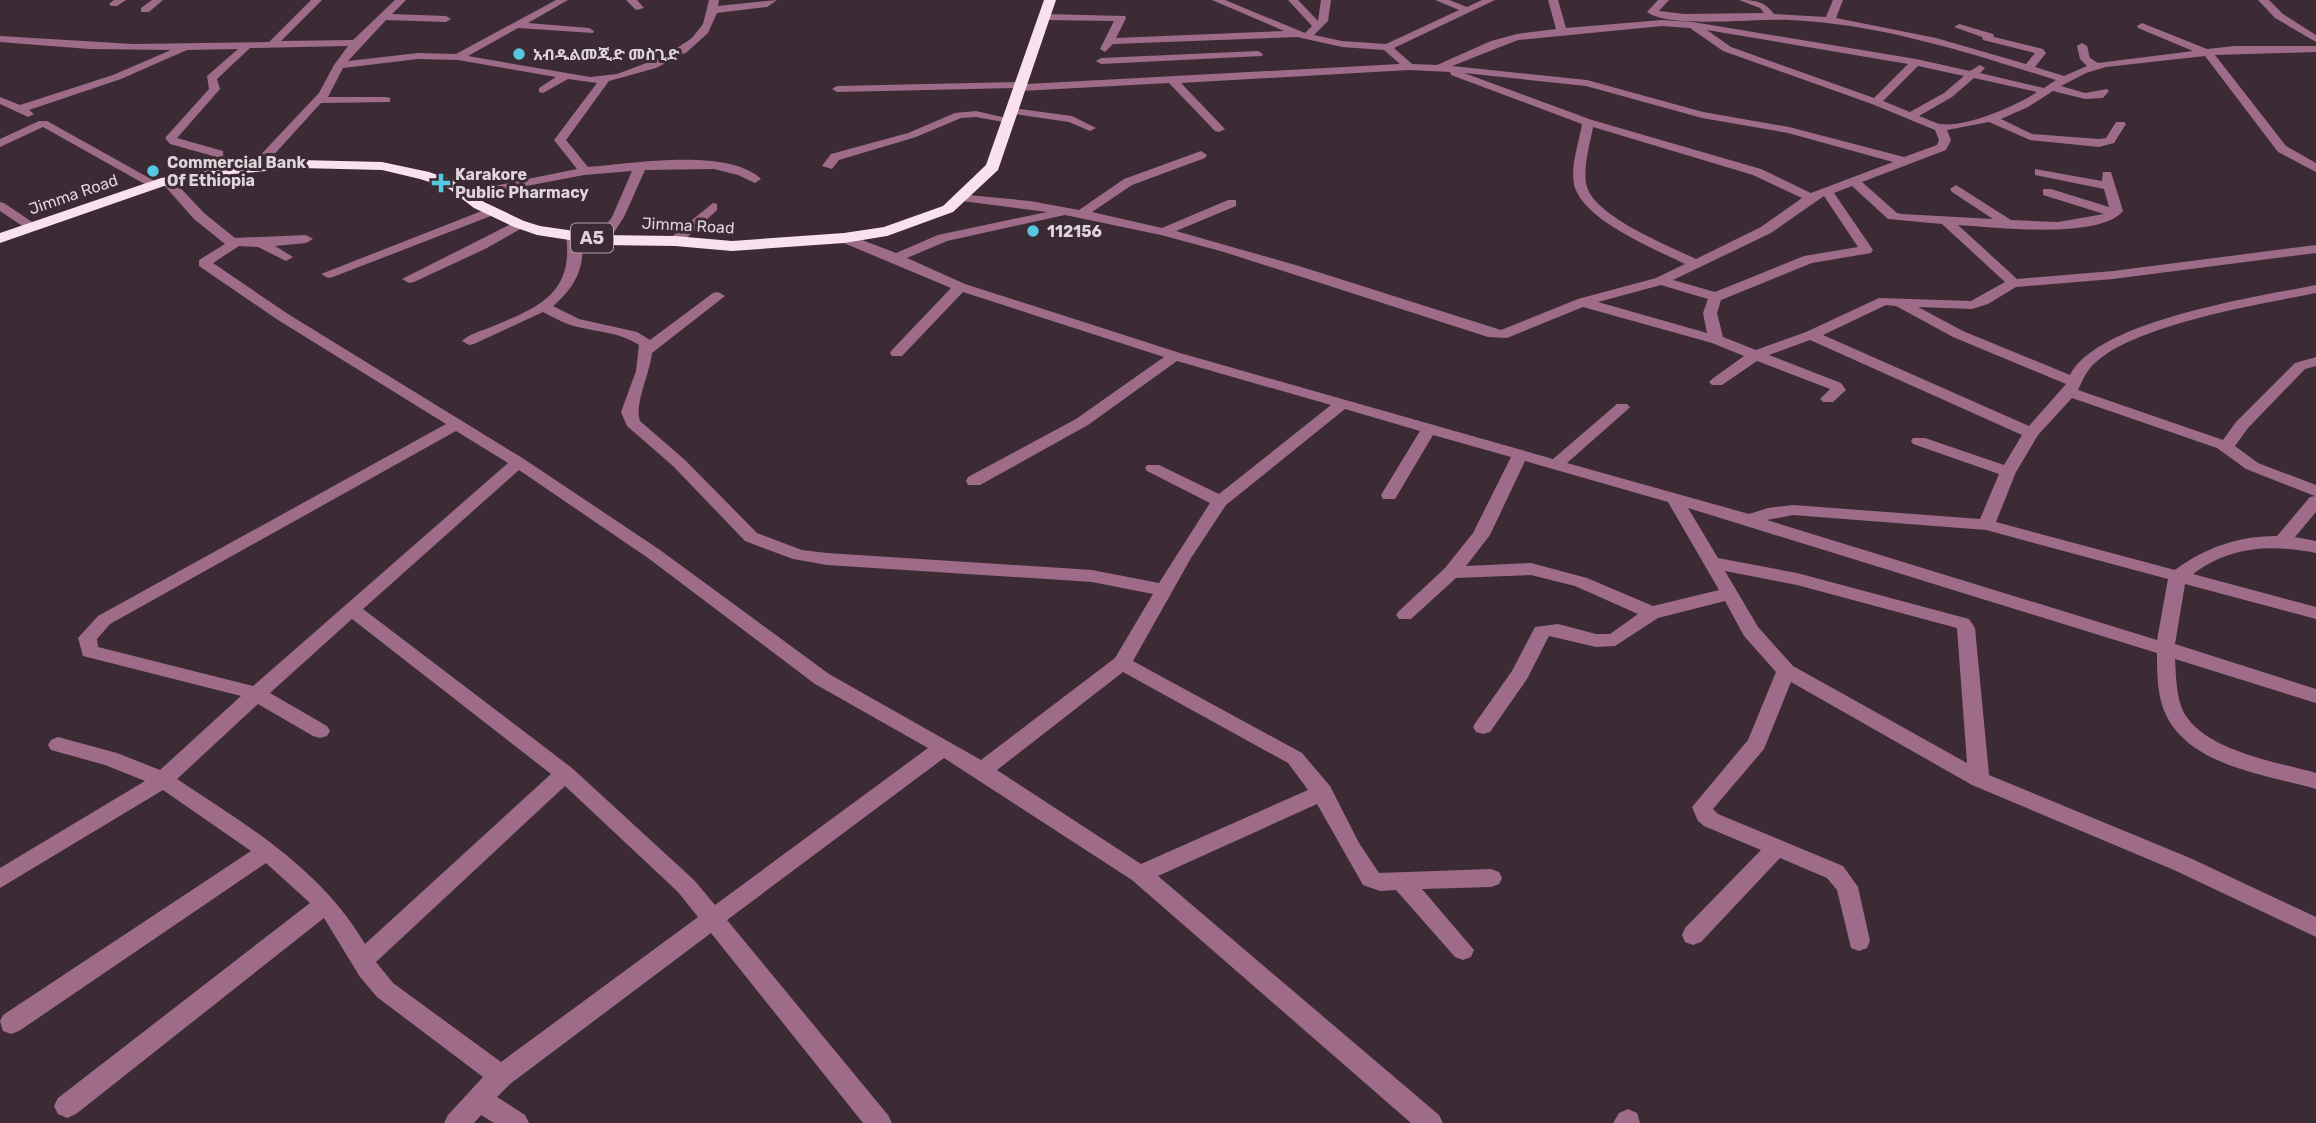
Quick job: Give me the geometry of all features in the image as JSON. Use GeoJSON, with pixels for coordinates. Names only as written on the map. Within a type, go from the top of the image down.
{"type":"FeatureCollection","features":[{"type":"Feature","properties":{"kind":"highway","name":"Jimma Road"},"geometry":{"type":"LineString","coordinates":[[0,238],[160,183],[218,173],[300,164],[382,166],[439,180],[519,224],[537,230],[602,240],[675,241],[733,246],[844,238],[887,231],[948,209],[993,167],[1050,0]]}},
{"type":"Feature","properties":{"kind":"street"},"geometry":{"type":"LineString","coordinates":[[145,10],[158,0]]}},
{"type":"Feature","properties":{"kind":"street"},"geometry":{"type":"LineString","coordinates":[[272,44],[317,0]]}},
{"type":"Feature","properties":{"kind":"street"},"geometry":{"type":"LineString","coordinates":[[255,168],[318,100],[356,43],[401,0]]}},
{"type":"Feature","properties":{"kind":"street"},"geometry":{"type":"LineString","coordinates":[[458,57],[563,0]]}},
{"type":"Feature","properties":{"kind":"street"},"geometry":{"type":"LineString","coordinates":[[339,65],[418,56],[458,57],[605,80],[643,68],[691,44],[703,33],[714,5],[767,4],[772,0]]}},
{"type":"Feature","properties":{"kind":"street"},"geometry":{"type":"LineString","coordinates":[[1217,0],[1301,35],[1342,44],[1387,47],[1490,0]]}},
{"type":"Feature","properties":{"kind":"street"},"geometry":{"type":"LineString","coordinates":[[1293,0],[1316,25]]}},
{"type":"Feature","properties":{"kind":"street"},"geometry":{"type":"LineString","coordinates":[[1108,41],[1301,35],[1315,31],[1316,25],[1324,18],[1326,0]]}},
{"type":"Feature","properties":{"kind":"street"},"geometry":{"type":"LineString","coordinates":[[1440,0],[1466,10]]}},
{"type":"Feature","properties":{"kind":"street"},"geometry":{"type":"LineString","coordinates":[[1553,0],[1561,30]]}},
{"type":"Feature","properties":{"kind":"street"},"geometry":{"type":"LineString","coordinates":[[1664,0],[1652,12],[1679,18],[1771,16],[1830,21],[1962,49],[2062,79]]}},
{"type":"Feature","properties":{"kind":"street"},"geometry":{"type":"LineString","coordinates":[[1744,0],[1763,6],[1771,16]]}},
{"type":"Feature","properties":{"kind":"street"},"geometry":{"type":"LineString","coordinates":[[1830,21],[1838,0]]}},
{"type":"Feature","properties":{"kind":"street"},"geometry":{"type":"LineString","coordinates":[[2263,0],[2286,21],[2316,39]]}},
{"type":"Feature","properties":{"kind":"street"},"geometry":{"type":"LineString","coordinates":[[384,17],[446,19]]}},
{"type":"Feature","properties":{"kind":"street"},"geometry":{"type":"LineString","coordinates":[[1044,18],[1121,18],[1108,41],[1101,61],[1098,83]]}},
{"type":"Feature","properties":{"kind":"street"},"geometry":{"type":"LineString","coordinates":[[1439,67],[1495,43],[1561,30],[1662,23],[1693,24],[1916,62],[2092,97],[2099,96],[2103,91]]}},
{"type":"Feature","properties":{"kind":"street"},"geometry":{"type":"LineString","coordinates":[[1693,24],[1727,49],[1912,115],[1940,128],[1992,119],[2023,106],[2062,79],[2095,66],[2208,53],[2316,49]]}},
{"type":"Feature","properties":{"kind":"street"},"geometry":{"type":"LineString","coordinates":[[516,25],[589,31]]}},
{"type":"Feature","properties":{"kind":"street"},"geometry":{"type":"LineString","coordinates":[[2142,26],[2208,53],[2282,149],[2316,168]]}},
{"type":"Feature","properties":{"kind":"street"},"geometry":{"type":"LineString","coordinates":[[1959,27],[1989,36],[1987,38]]}},
{"type":"Feature","properties":{"kind":"street"},"geometry":{"type":"LineString","coordinates":[[1962,49],[1987,38],[2039,51],[2029,68]]}},
{"type":"Feature","properties":{"kind":"street"},"geometry":{"type":"LineString","coordinates":[[0,39],[32,43],[185,47],[356,43]]}},
{"type":"Feature","properties":{"kind":"street"},"geometry":{"type":"LineString","coordinates":[[218,173],[219,154],[174,142],[171,138],[215,89],[211,78],[248,44]]}},
{"type":"Feature","properties":{"kind":"street"},"geometry":{"type":"LineString","coordinates":[[2082,46],[2085,59],[2095,66]]}},
{"type":"Feature","properties":{"kind":"street"},"geometry":{"type":"LineString","coordinates":[[20,110],[117,77],[185,47]]}},
{"type":"Feature","properties":{"kind":"street"},"geometry":{"type":"LineString","coordinates":[[1387,47],[1409,67]]}},
{"type":"Feature","properties":{"kind":"street"},"geometry":{"type":"LineString","coordinates":[[2291,48],[2316,56]]}},
{"type":"Feature","properties":{"kind":"street"},"geometry":{"type":"LineString","coordinates":[[1101,61],[1258,54]]}},
{"type":"Feature","properties":{"kind":"street"},"geometry":{"type":"LineString","coordinates":[[1912,115],[1948,95],[1975,74],[1989,57]]}},
{"type":"Feature","properties":{"kind":"street"},"geometry":{"type":"LineString","coordinates":[[1876,102],[1916,62]]}},
{"type":"Feature","properties":{"kind":"street"},"geometry":{"type":"LineString","coordinates":[[1439,67],[1510,96],[1588,122],[1757,172],[1811,198]]}},
{"type":"Feature","properties":{"kind":"street"},"geometry":{"type":"LineString","coordinates":[[837,89],[1021,86],[1439,67],[1587,83],[1702,115],[1789,130],[1904,161]]}},
{"type":"Feature","properties":{"kind":"street"},"geometry":{"type":"LineString","coordinates":[[542,90],[566,76]]}},
{"type":"Feature","properties":{"kind":"street"},"geometry":{"type":"LineString","coordinates":[[584,172],[576,156],[560,140],[605,80]]}},
{"type":"Feature","properties":{"kind":"street"},"geometry":{"type":"LineString","coordinates":[[1172,80],[1219,129]]}},
{"type":"Feature","properties":{"kind":"street"},"geometry":{"type":"LineString","coordinates":[[0,100],[160,183],[233,242],[306,240]]}},
{"type":"Feature","properties":{"kind":"street"},"geometry":{"type":"LineString","coordinates":[[318,100],[386,100]]}},
{"type":"Feature","properties":{"kind":"street"},"geometry":{"type":"LineString","coordinates":[[828,166],[835,156],[912,135],[959,115],[1072,118],[1090,128]]}},
{"type":"Feature","properties":{"kind":"street"},"geometry":{"type":"LineString","coordinates":[[1992,119],[2030,137],[2099,143],[2110,141],[2120,124]]}},
{"type":"Feature","properties":{"kind":"street"},"geometry":{"type":"LineString","coordinates":[[1588,122],[1580,185],[1585,197],[1620,225],[1697,265]]}},
{"type":"Feature","properties":{"kind":"street"},"geometry":{"type":"LineString","coordinates":[[0,143],[43,123]]}},
{"type":"Feature","properties":{"kind":"street"},"geometry":{"type":"LineString","coordinates":[[962,197],[1011,201],[1163,232],[1254,256],[1495,335],[1509,333],[1583,302],[1661,281],[1697,265],[1766,230],[1811,198],[1941,147],[1945,140],[1940,128]]}},
{"type":"Feature","properties":{"kind":"street"},"geometry":{"type":"LineString","coordinates":[[896,258],[943,238],[1074,212],[1128,181],[1201,155]]}},
{"type":"Feature","properties":{"kind":"street"},"geometry":{"type":"LineString","coordinates":[[602,240],[618,217],[640,167]]}},
{"type":"Feature","properties":{"kind":"street"},"geometry":{"type":"LineString","coordinates":[[468,195],[584,172],[640,167],[719,167],[741,172],[755,179]]}},
{"type":"Feature","properties":{"kind":"street"},"geometry":{"type":"LineString","coordinates":[[2039,172],[2109,181],[2117,211],[2115,214]]}},
{"type":"Feature","properties":{"kind":"street"},"geometry":{"type":"LineString","coordinates":[[1853,180],[1893,216],[1947,222],[2058,226],[2103,220],[2115,214]]}},
{"type":"Feature","properties":{"kind":"street"},"geometry":{"type":"LineString","coordinates":[[1956,190],[2010,225]]}},
{"type":"Feature","properties":{"kind":"street"},"geometry":{"type":"LineString","coordinates":[[1717,340],[1708,312],[1709,305],[1716,297],[1810,259],[1866,250],[1827,192]]}},
{"type":"Feature","properties":{"kind":"street"},"geometry":{"type":"LineString","coordinates":[[2047,192],[2115,214]]}},
{"type":"Feature","properties":{"kind":"street"},"geometry":{"type":"LineString","coordinates":[[1163,232],[1232,203]]}},
{"type":"Feature","properties":{"kind":"street"},"geometry":{"type":"LineString","coordinates":[[0,206],[33,226]]}},
{"type":"Feature","properties":{"kind":"street"},"geometry":{"type":"LineString","coordinates":[[675,241],[713,207]]}},
{"type":"Feature","properties":{"kind":"street"},"geometry":{"type":"LineString","coordinates":[[328,274],[492,211]]}},
{"type":"Feature","properties":{"kind":"street"},"geometry":{"type":"LineString","coordinates":[[1947,222],[2014,283]]}},
{"type":"Feature","properties":{"kind":"street"},"geometry":{"type":"LineString","coordinates":[[409,279],[480,246],[519,224]]}},
{"type":"Feature","properties":{"kind":"street"},"geometry":{"type":"LineString","coordinates":[[469,341],[543,307],[563,292],[576,265],[573,235]]}},
{"type":"Feature","properties":{"kind":"street"},"geometry":{"type":"LineString","coordinates":[[844,238],[960,287],[1175,356],[1749,520],[2316,696]]}},
{"type":"Feature","properties":{"kind":"street"},"geometry":{"type":"LineString","coordinates":[[233,242],[233,246],[204,263],[284,317],[518,462],[654,555],[822,678],[941,749],[982,770],[1140,874],[1430,1123]]}},
{"type":"Feature","properties":{"kind":"street"},"geometry":{"type":"LineString","coordinates":[[261,243],[286,257]]}},
{"type":"Feature","properties":{"kind":"street"},"geometry":{"type":"LineString","coordinates":[[1717,382],[1755,355],[1811,335],[1884,302],[1896,300],[1972,305],[1981,302],[2003,286],[2014,283],[2113,275],[2316,249]]}},
{"type":"Feature","properties":{"kind":"street"},"geometry":{"type":"LineString","coordinates":[[1661,281],[1716,297]]}},
{"type":"Feature","properties":{"kind":"street"},"geometry":{"type":"LineString","coordinates":[[897,353],[960,287]]}},
{"type":"Feature","properties":{"kind":"street"},"geometry":{"type":"LineString","coordinates":[[1986,525],[2008,472],[2031,433],[2072,387],[2082,368],[2104,349],[2132,335],[2221,308],[2316,289]]}},
{"type":"Feature","properties":{"kind":"street"},"geometry":{"type":"LineString","coordinates":[[647,350],[718,296]]}},
{"type":"Feature","properties":{"kind":"street"},"geometry":{"type":"LineString","coordinates":[[1896,300],[1958,334],[2072,387],[2223,445],[2252,466],[2316,491]]}},
{"type":"Feature","properties":{"kind":"street"},"geometry":{"type":"LineString","coordinates":[[1583,302],[1717,340],[1836,386],[1838,390],[1828,399]]}},
{"type":"Feature","properties":{"kind":"street"},"geometry":{"type":"LineString","coordinates":[[543,307],[576,323],[641,339],[646,344],[647,350],[629,412],[633,423],[679,463],[751,537],[787,551],[827,559],[1092,576],[1166,590]]}},
{"type":"Feature","properties":{"kind":"street"},"geometry":{"type":"LineString","coordinates":[[1811,335],[2031,433]]}},
{"type":"Feature","properties":{"kind":"street"},"geometry":{"type":"LineString","coordinates":[[974,481],[1082,422],[1175,356]]}},
{"type":"Feature","properties":{"kind":"street"},"geometry":{"type":"LineString","coordinates":[[2223,445],[2228,444],[2242,425],[2300,366],[2316,361]]}},
{"type":"Feature","properties":{"kind":"street"},"geometry":{"type":"LineString","coordinates":[[2300,366],[2316,375]]}},
{"type":"Feature","properties":{"kind":"street"},"geometry":{"type":"LineString","coordinates":[[982,770],[1122,663],[1183,557],[1220,501],[1344,403]]}},
{"type":"Feature","properties":{"kind":"street"},"geometry":{"type":"LineString","coordinates":[[1556,464],[1622,407]]}},
{"type":"Feature","properties":{"kind":"street"},"geometry":{"type":"LineString","coordinates":[[320,731],[255,693],[90,651],[87,638],[104,620],[457,424]]}},
{"type":"Feature","properties":{"kind":"street"},"geometry":{"type":"LineString","coordinates":[[1389,495],[1428,430]]}},
{"type":"Feature","properties":{"kind":"street"},"geometry":{"type":"LineString","coordinates":[[1919,441],[2008,472]]}},
{"type":"Feature","properties":{"kind":"street"},"geometry":{"type":"LineString","coordinates":[[1405,615],[1451,572],[1481,535],[1520,454]]}},
{"type":"Feature","properties":{"kind":"street"},"geometry":{"type":"LineString","coordinates":[[0,879],[163,780],[255,693],[353,610],[518,462]]}},
{"type":"Feature","properties":{"kind":"street"},"geometry":{"type":"LineString","coordinates":[[1153,468],[1220,501]]}},
{"type":"Feature","properties":{"kind":"street"},"geometry":{"type":"LineString","coordinates":[[1675,499],[1751,631],[1786,671],[1979,779],[2182,864],[2316,927]]}},
{"type":"Feature","properties":{"kind":"street"},"geometry":{"type":"LineString","coordinates":[[2283,540],[2316,501]]}},
{"type":"Feature","properties":{"kind":"street"},"geometry":{"type":"LineString","coordinates":[[1749,520],[1768,513],[1793,510],[1986,525],[2316,613]]}},
{"type":"Feature","properties":{"kind":"street"},"geometry":{"type":"LineString","coordinates":[[2316,547],[2283,540],[2227,547],[2197,560],[2177,577],[2165,651],[2170,699],[2177,718],[2185,729],[2207,745],[2226,754],[2316,781]]}},
{"type":"Feature","properties":{"kind":"street"},"geometry":{"type":"LineString","coordinates":[[1714,563],[1797,579],[1963,623],[1966,628],[1979,779]]}},
{"type":"Feature","properties":{"kind":"street"},"geometry":{"type":"LineString","coordinates":[[1451,572],[1531,569],[1581,582],[1652,612]]}},
{"type":"Feature","properties":{"kind":"street"},"geometry":{"type":"LineString","coordinates":[[1483,727],[1521,674],[1542,632],[1554,629],[1594,642],[1607,642],[1615,640],[1652,612],[1728,594]]}},
{"type":"Feature","properties":{"kind":"street"},"geometry":{"type":"LineString","coordinates":[[353,610],[565,774],[686,886],[714,917],[879,1123]]}},
{"type":"Feature","properties":{"kind":"street"},"geometry":{"type":"LineString","coordinates":[[1122,663],[1295,758],[1311,774],[1323,792],[1371,879],[1401,881],[1491,878]]}},
{"type":"Feature","properties":{"kind":"street"},"geometry":{"type":"LineString","coordinates":[[1786,671],[1757,744],[1702,807],[1705,815],[1712,820],[1835,872],[1843,878],[1858,941]]}},
{"type":"Feature","properties":{"kind":"street"},"geometry":{"type":"LineString","coordinates":[[58,745],[110,758],[163,780],[268,851],[326,903],[355,943],[372,976],[385,990],[502,1076]]}},
{"type":"Feature","properties":{"kind":"street"},"geometry":{"type":"LineString","coordinates":[[457,1123],[502,1076],[941,749]]}},
{"type":"Feature","properties":{"kind":"street"},"geometry":{"type":"LineString","coordinates":[[363,960],[565,774]]}},
{"type":"Feature","properties":{"kind":"street"},"geometry":{"type":"LineString","coordinates":[[1140,874],[1323,792]]}},
{"type":"Feature","properties":{"kind":"street"},"geometry":{"type":"LineString","coordinates":[[1693,935],[1777,847]]}},
{"type":"Feature","properties":{"kind":"street"},"geometry":{"type":"LineString","coordinates":[[11,1023],[268,851]]}},
{"type":"Feature","properties":{"kind":"street"},"geometry":{"type":"LineString","coordinates":[[1401,881],[1463,950]]}},
{"type":"Feature","properties":{"kind":"street"},"geometry":{"type":"LineString","coordinates":[[67,1106],[326,903]]}},
{"type":"Feature","properties":{"kind":"street"},"geometry":{"type":"LineString","coordinates":[[480,1100],[516,1123]]}},
{"type":"Feature","properties":{"kind":"place","name":"አብዱልመጂድ መስጊድ"},"geometry":{"type":"Point","coordinates":[519,54]}},
{"type":"Feature","properties":{"kind":"place","name":"Commercial Bank Of Ethiopia"},"geometry":{"type":"Point","coordinates":[153,171]}},
{"type":"Feature","properties":{"kind":"place","name":"Karakore Public Pharmacy"},"geometry":{"type":"Point","coordinates":[441,183]}},
{"type":"Feature","properties":{"kind":"place","name":"112156"},"geometry":{"type":"Point","coordinates":[1033,231]}}]}
